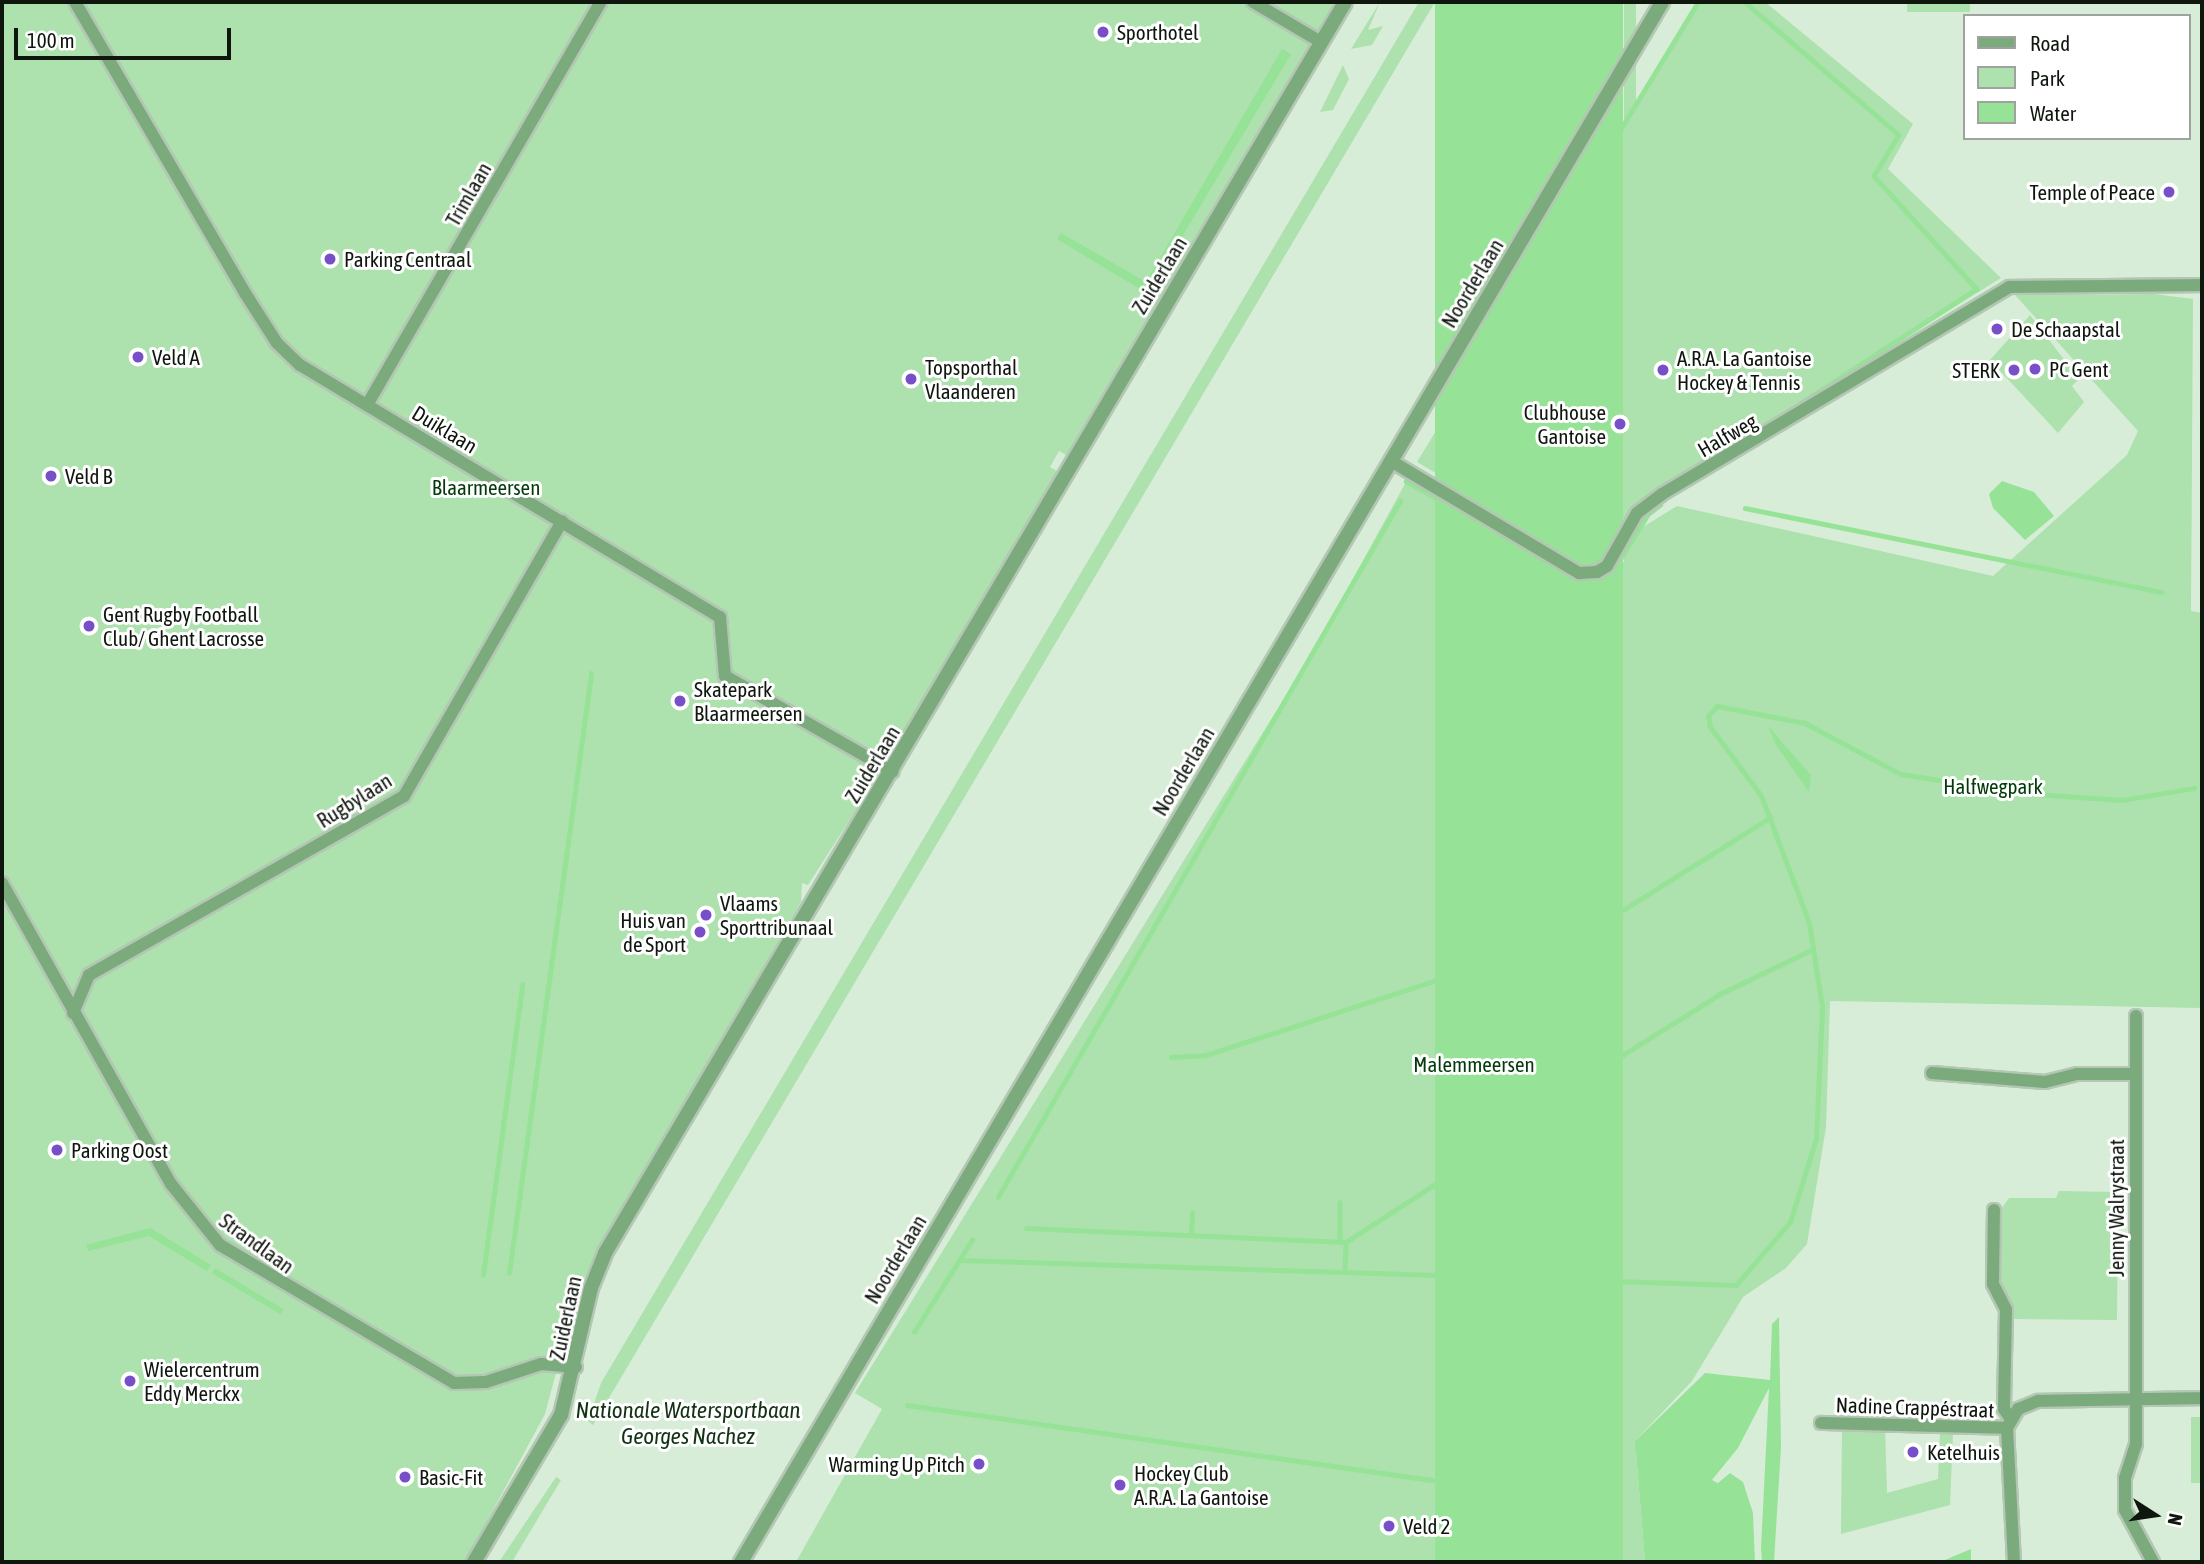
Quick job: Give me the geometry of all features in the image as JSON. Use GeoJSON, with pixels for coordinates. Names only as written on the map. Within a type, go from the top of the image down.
{"type":"FeatureCollection","features":[{"type":"Feature","properties":{"kind":"street","name":"Duiklaan"},"geometry":{"type":"LineString","coordinates":[[75,2],[277,343],[300,365],[716,614],[725,676],[893,772]]}},
{"type":"Feature","properties":{"kind":"street","name":"Trimlaan"},"geometry":{"type":"LineString","coordinates":[[367,405],[601,2]]}},
{"type":"Feature","properties":{"kind":"street"},"geometry":{"type":"LineString","coordinates":[[1253,2],[1321,42]]}},
{"type":"Feature","properties":{"kind":"street","name":"Zuiderlaan"},"geometry":{"type":"LineString","coordinates":[[474,1562],[561,1415],[576,1367],[590,1288],[606,1253],[893,772],[1345,2]]}},
{"type":"Feature","properties":{"kind":"street","name":"Noorderlaan"},"geometry":{"type":"LineString","coordinates":[[741,1562],[1662,2]]}},
{"type":"Feature","properties":{"kind":"street","name":"Halfweg"},"geometry":{"type":"LineString","coordinates":[[1391,461],[1579,573],[1597,572],[1607,566],[1637,513],[1662,494],[2009,288],[2202,285]]}},
{"type":"Feature","properties":{"kind":"street","name":"Rugbylaan"},"geometry":{"type":"LineString","coordinates":[[74,1013],[89,975],[404,796],[562,522]]}},
{"type":"Feature","properties":{"kind":"street","name":"Strandlaan"},"geometry":{"type":"LineString","coordinates":[[2,883],[171,1184],[206,1231],[235,1257],[434,1376],[471,1384],[541,1364],[576,1367]]}},
{"type":"Feature","properties":{"kind":"street","name":"Jenny Walrystraat"},"geometry":{"type":"LineString","coordinates":[[2136,1016],[2134,1074],[2137,1399],[2125,1510],[2153,1562]]}},
{"type":"Feature","properties":{"kind":"street"},"geometry":{"type":"LineString","coordinates":[[1932,1073],[2045,1082],[2077,1074],[2134,1074]]}},
{"type":"Feature","properties":{"kind":"street","name":"Nadine Crappéstraat"},"geometry":{"type":"LineString","coordinates":[[1994,1210],[1993,1284],[2006,1310],[2004,1409],[2009,1423],[2014,1562]]}},
{"type":"Feature","properties":{"kind":"street","name":"Nadine Crappéstraat"},"geometry":{"type":"LineString","coordinates":[[1821,1423],[2009,1423],[2038,1401],[2202,1398]]}},
{"type":"Feature","properties":{"kind":"green space","name":"Blaarmeersen"},"geometry":{"type":"Polygon","coordinates":[[[2,2],[1334,2],[1066,455],[1059,451],[1050,467],[1057,471],[874,782],[808,885],[802,883],[801,902],[594,1257],[577,1294],[545,1414],[465,1562],[2,1562],[2,2]]]}},
{"type":"Feature","properties":{"kind":"green space"},"geometry":{"type":"Polygon","coordinates":[[[1380,2],[1368,30],[1383,26],[1372,45],[1351,49],[1380,2]]]}},
{"type":"Feature","properties":{"kind":"green space"},"geometry":{"type":"Polygon","coordinates":[[[1419,2],[1435,2],[593,1425],[588,1421],[601,1383],[1419,2]]]}},
{"type":"Feature","properties":{"kind":"green space"},"geometry":{"type":"Polygon","coordinates":[[[1624,2],[1636,2],[1636,1562],[1624,1562],[1624,2]]]}},
{"type":"Feature","properties":{"kind":"green space","name":"A.R.A. La Gantoise Hockey & Tennis"},"geometry":{"type":"Polygon","coordinates":[[[1698,2],[1765,2],[1913,124],[1888,169],[2001,278],[1636,504],[1605,560],[1593,566],[1417,462],[1698,2]]]}},
{"type":"Feature","properties":{"kind":"green space"},"geometry":{"type":"Polygon","coordinates":[[[1907,2],[1970,2],[1970,12],[1907,12],[1907,2]]]}},
{"type":"Feature","properties":{"kind":"green space"},"geometry":{"type":"Polygon","coordinates":[[[1343,65],[1349,79],[1333,110],[1320,112],[1343,65]]]}},
{"type":"Feature","properties":{"kind":"green space","name":"Malemmeersen"},"geometry":{"type":"Polygon","coordinates":[[[2154,294],[2193,299],[2191,611],[2202,613],[2202,1008],[1830,1001],[1826,1127],[1807,1244],[1786,1268],[1743,1297],[1692,1381],[1635,1441],[1645,1562],[796,1562],[882,1409],[855,1393],[1315,648],[1406,482],[1607,598],[1638,530],[1677,506],[1993,576],[2127,455],[2138,431],[2015,295],[2154,294]]]}},
{"type":"Feature","properties":{"kind":"green space","name":"PC Gent"},"geometry":{"type":"Polygon","coordinates":[[[2030,315],[2079,379],[2072,386],[2084,402],[2058,433],[1990,360],[2030,315]]]}},
{"type":"Feature","properties":{"kind":"green space"},"geometry":{"type":"Polygon","coordinates":[[[2059,1191],[2118,1192],[2117,1320],[2014,1319],[1998,1284],[2001,1209],[2009,1198],[2056,1198],[2059,1191]]]}},
{"type":"Feature","properties":{"kind":"green space"},"geometry":{"type":"Polygon","coordinates":[[[2191,1417],[2202,1417],[2202,1483],[2191,1483],[2191,1417]]]}},
{"type":"Feature","properties":{"kind":"green space"},"geometry":{"type":"Polygon","coordinates":[[[1842,1426],[1885,1427],[1887,1493],[1938,1479],[1940,1432],[1953,1432],[1950,1505],[1841,1534],[1842,1426]]]}},
{"type":"Feature","properties":{"kind":"green space"},"geometry":{"type":"Polygon","coordinates":[[[556,1477],[561,1480],[512,1562],[499,1562],[556,1477]]]}},
{"type":"Feature","properties":{"kind":"water"},"geometry":{"type":"Polygon","coordinates":[[[1435,2],[1623,2],[1623,1562],[1435,1562],[1435,2]]]}},
{"type":"Feature","properties":{"kind":"water"},"geometry":{"type":"Polygon","coordinates":[[[1282,49],[1291,54],[1148,294],[1057,239],[1061,233],[1146,282],[1282,49]]]}},
{"type":"Feature","properties":{"kind":"water"},"geometry":{"type":"Polygon","coordinates":[[[2002,481],[2034,492],[2054,516],[2025,540],[1993,508],[1989,494],[2002,481]]]}},
{"type":"Feature","properties":{"kind":"water"},"geometry":{"type":"Polygon","coordinates":[[[1768,726],[1811,775],[1809,792],[1776,745],[1768,726]]]}},
{"type":"Feature","properties":{"kind":"water"},"geometry":{"type":"Polygon","coordinates":[[[150,1228],[211,1265],[207,1271],[149,1236],[88,1251],[86,1245],[150,1228]]]}},
{"type":"Feature","properties":{"kind":"water"},"geometry":{"type":"Polygon","coordinates":[[[215,1268],[284,1309],[280,1314],[212,1273],[215,1268]]]}},
{"type":"Feature","properties":{"kind":"water"},"geometry":{"type":"Polygon","coordinates":[[[1779,1317],[1781,1447],[1774,1562],[1762,1562],[1761,1548],[1769,1388],[1738,1448],[1712,1480],[1718,1483],[1730,1473],[1743,1482],[1753,1513],[1755,1562],[1645,1562],[1635,1441],[1705,1373],[1770,1380],[1772,1324],[1779,1317]]]}},
{"type":"Feature","properties":{"kind":"water"},"geometry":{"type":"Polygon","coordinates":[[[1971,1549],[1971,1562],[1940,1562],[1959,1554],[1971,1549]]]}},
{"type":"Feature","properties":{"kind":"waterway"},"geometry":{"type":"LineString","coordinates":[[1532,275],[1698,2]]}},
{"type":"Feature","properties":{"kind":"waterway"},"geometry":{"type":"LineString","coordinates":[[1745,2],[1899,135],[1874,176],[1977,289],[1800,404]]}},
{"type":"Feature","properties":{"kind":"waterway"},"geometry":{"type":"LineString","coordinates":[[1406,481],[1587,582],[1614,569],[1648,514],[1660,505]]}},
{"type":"Feature","properties":{"kind":"waterway"},"geometry":{"type":"LineString","coordinates":[[998,1197],[1400,501]]}},
{"type":"Feature","properties":{"kind":"waterway"},"geometry":{"type":"LineString","coordinates":[[1745,508],[2162,592]]}},
{"type":"Feature","properties":{"kind":"waterway"},"geometry":{"type":"LineString","coordinates":[[509,1273],[591,674]]}},
{"type":"Feature","properties":{"kind":"waterway"},"geometry":{"type":"LineString","coordinates":[[1346,1242],[1345,1272],[1736,1285],[1790,1222],[1816,1139],[1822,1007],[1809,923],[1761,796],[1710,727],[1708,716],[1717,706],[1805,723],[1901,774],[2022,793],[2122,800],[2194,788]]}},
{"type":"Feature","properties":{"kind":"waterway"},"geometry":{"type":"LineString","coordinates":[[1171,1057],[1206,1055],[1593,929],[1771,817]]}},
{"type":"Feature","properties":{"kind":"waterway"},"geometry":{"type":"LineString","coordinates":[[1557,1096],[1720,994],[1813,949]]}},
{"type":"Feature","properties":{"kind":"waterway"},"geometry":{"type":"LineString","coordinates":[[483,1275],[522,985]]}},
{"type":"Feature","properties":{"kind":"waterway"},"geometry":{"type":"LineString","coordinates":[[1026,1228],[1346,1242],[1463,1166]]}},
{"type":"Feature","properties":{"kind":"waterway"},"geometry":{"type":"LineString","coordinates":[[1340,1202],[1340,1242]]}},
{"type":"Feature","properties":{"kind":"waterway"},"geometry":{"type":"LineString","coordinates":[[1191,1235],[1192,1213]]}},
{"type":"Feature","properties":{"kind":"waterway"},"geometry":{"type":"LineString","coordinates":[[914,1332],[972,1240]]}},
{"type":"Feature","properties":{"kind":"waterway"},"geometry":{"type":"LineString","coordinates":[[960,1260],[1345,1272]]}},
{"type":"Feature","properties":{"kind":"waterway"},"geometry":{"type":"LineString","coordinates":[[907,1405],[1494,1489]]}},
{"type":"Feature","properties":{"kind":"place","name":"Sporthotel"},"geometry":{"type":"Point","coordinates":[1103,32]}},
{"type":"Feature","properties":{"kind":"place","name":"Temple of Peace"},"geometry":{"type":"Point","coordinates":[2169,192]}},
{"type":"Feature","properties":{"kind":"place","name":"Parking Centraal"},"geometry":{"type":"Point","coordinates":[330,259]}},
{"type":"Feature","properties":{"kind":"place","name":"De Schaapstal"},"geometry":{"type":"Point","coordinates":[1997,329]}},
{"type":"Feature","properties":{"kind":"place","name":"Veld A"},"geometry":{"type":"Point","coordinates":[138,357]}},
{"type":"Feature","properties":{"kind":"place","name":"PC Gent"},"geometry":{"type":"Point","coordinates":[2035,369]}},
{"type":"Feature","properties":{"kind":"place","name":"A.R.A. La Gantoise Hockey & Tennis"},"geometry":{"type":"Point","coordinates":[1663,370]}},
{"type":"Feature","properties":{"kind":"place","name":"STERK"},"geometry":{"type":"Point","coordinates":[2014,370]}},
{"type":"Feature","properties":{"kind":"place","name":"Topsporthal Vlaanderen"},"geometry":{"type":"Point","coordinates":[911,379]}},
{"type":"Feature","properties":{"kind":"place","name":"Clubhouse Gantoise"},"geometry":{"type":"Point","coordinates":[1620,424]}},
{"type":"Feature","properties":{"kind":"place","name":"Veld B"},"geometry":{"type":"Point","coordinates":[51,476]}},
{"type":"Feature","properties":{"kind":"place","name":"Gent Rugby Football Club/ Ghent Lacrosse"},"geometry":{"type":"Point","coordinates":[89,626]}},
{"type":"Feature","properties":{"kind":"place","name":"Skatepark Blaarmeersen"},"geometry":{"type":"Point","coordinates":[680,701]}},
{"type":"Feature","properties":{"kind":"place","name":"Vlaams Sporttribunaal"},"geometry":{"type":"Point","coordinates":[706,915]}},
{"type":"Feature","properties":{"kind":"place","name":"Huis van de Sport"},"geometry":{"type":"Point","coordinates":[700,932]}},
{"type":"Feature","properties":{"kind":"place","name":"Parking Oost"},"geometry":{"type":"Point","coordinates":[57,1150]}},
{"type":"Feature","properties":{"kind":"place","name":"Wielercentrum Eddy Merckx"},"geometry":{"type":"Point","coordinates":[130,1381]}},
{"type":"Feature","properties":{"kind":"place","name":"Ketelhuis"},"geometry":{"type":"Point","coordinates":[1913,1452]}},
{"type":"Feature","properties":{"kind":"place","name":"Warming Up Pitch"},"geometry":{"type":"Point","coordinates":[979,1464]}},
{"type":"Feature","properties":{"kind":"place","name":"Basic-Fit"},"geometry":{"type":"Point","coordinates":[405,1477]}},
{"type":"Feature","properties":{"kind":"place","name":"Hockey Club A.R.A. La Gantoise"},"geometry":{"type":"Point","coordinates":[1120,1485]}},
{"type":"Feature","properties":{"kind":"place","name":"Veld 2"},"geometry":{"type":"Point","coordinates":[1389,1526]}},
{"type":"Feature","properties":{"kind":"park label","name":"Halfwegpark"},"geometry":{"type":"Point","coordinates":[1993,786]}},
{"type":"Feature","properties":{"kind":"water label","name":"Nationale Watersportbaan Georges Nachez"},"geometry":{"type":"Point","coordinates":[688,1423]}}]}
